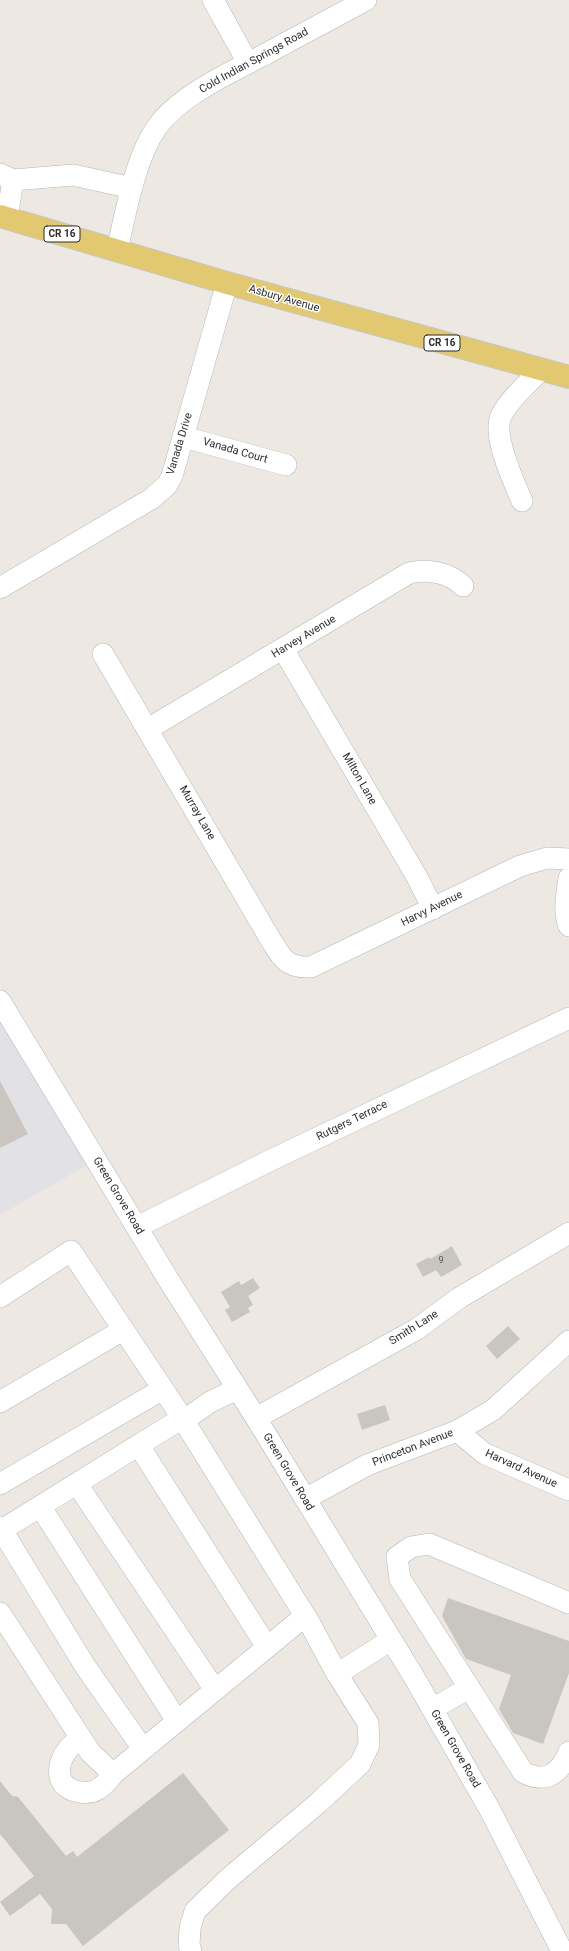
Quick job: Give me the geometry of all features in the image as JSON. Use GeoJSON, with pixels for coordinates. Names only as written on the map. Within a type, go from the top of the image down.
{"type":"FeatureCollection","features":[{"type":"Feature","properties":{"kind":"main road","name":"Asbury Avenue"},"geometry":{"type":"LineString","coordinates":[[4,217],[227,283],[569,377]]}},
{"type":"Feature","properties":{"kind":"street"},"geometry":{"type":"LineString","coordinates":[[213,0],[248,63]]}},
{"type":"Feature","properties":{"kind":"street","name":"Cold Indian Springs Road"},"geometry":{"type":"LineString","coordinates":[[117,250],[132,188],[151,137],[164,119],[204,87],[366,0]]}},
{"type":"Feature","properties":{"kind":"street"},"geometry":{"type":"LineString","coordinates":[[4,217],[7,177],[73,175],[132,188]]}},
{"type":"Feature","properties":{"kind":"street","name":"Vanada Drive"},"geometry":{"type":"LineString","coordinates":[[0,588],[159,493],[172,476],[227,283]]}},
{"type":"Feature","properties":{"kind":"street"},"geometry":{"type":"LineString","coordinates":[[522,501],[500,447],[500,418],[508,404],[541,369]]}},
{"type":"Feature","properties":{"kind":"street","name":"Vanada Court"},"geometry":{"type":"LineString","coordinates":[[184,437],[286,466]]}},
{"type":"Feature","properties":{"kind":"street","name":"Harvey Avenue"},"geometry":{"type":"LineString","coordinates":[[148,729],[409,573],[419,571],[439,572],[464,586]]}},
{"type":"Feature","properties":{"kind":"street","name":"Milton Lane"},"geometry":{"type":"LineString","coordinates":[[283,649],[417,877],[433,909]]}},
{"type":"Feature","properties":{"kind":"street","name":"Murray Lane"},"geometry":{"type":"LineString","coordinates":[[103,654],[272,942],[288,963],[297,967]]}},
{"type":"Feature","properties":{"kind":"street","name":"Harvy Avenue"},"geometry":{"type":"LineString","coordinates":[[297,967],[311,967],[530,862],[547,858],[569,859]]}},
{"type":"Feature","properties":{"kind":"street"},"geometry":{"type":"LineString","coordinates":[[569,878],[566,916],[569,926]]}},
{"type":"Feature","properties":{"kind":"street","name":"Green Grove Road"},"geometry":{"type":"LineString","coordinates":[[0,1001],[137,1227],[256,1418],[432,1709],[490,1810],[562,1951]]}},
{"type":"Feature","properties":{"kind":"street","name":"Rutgers Terrace"},"geometry":{"type":"LineString","coordinates":[[137,1227],[269,1161],[569,1018]]}},
{"type":"Feature","properties":{"kind":"street","name":"Smith Lane"},"geometry":{"type":"LineString","coordinates":[[256,1418],[417,1329],[459,1298],[569,1232]]}},
{"type":"Feature","properties":{"kind":"street"},"geometry":{"type":"LineString","coordinates":[[0,1297],[71,1251],[163,1389],[305,1616],[337,1674],[368,1723],[369,1745],[360,1764],[317,1804],[229,1878],[195,1911],[190,1928],[189,1945],[192,1951]]}},
{"type":"Feature","properties":{"kind":"street"},"geometry":{"type":"LineString","coordinates":[[0,1402],[123,1330]]}},
{"type":"Feature","properties":{"kind":"street","name":"Princeton Avenue"},"geometry":{"type":"LineString","coordinates":[[305,1499],[367,1465],[457,1431],[493,1410],[569,1342]]}},
{"type":"Feature","properties":{"kind":"street"},"geometry":{"type":"LineString","coordinates":[[0,1484],[163,1389]]}},
{"type":"Feature","properties":{"kind":"street"},"geometry":{"type":"LineString","coordinates":[[143,1749],[85,1666],[1,1529],[77,1484],[176,1422],[183,1421],[210,1402],[237,1389]]}},
{"type":"Feature","properties":{"kind":"street","name":"Harvard Avenue"},"geometry":{"type":"LineString","coordinates":[[457,1431],[485,1454],[569,1490]]}},
{"type":"Feature","properties":{"kind":"street"},"geometry":{"type":"LineString","coordinates":[[139,1446],[267,1647]]}},
{"type":"Feature","properties":{"kind":"street"},"geometry":{"type":"LineString","coordinates":[[77,1484],[215,1690]]}},
{"type":"Feature","properties":{"kind":"street"},"geometry":{"type":"LineString","coordinates":[[40,1506],[177,1721]]}},
{"type":"Feature","properties":{"kind":"street"},"geometry":{"type":"LineString","coordinates":[[569,1603],[429,1544],[411,1547],[398,1557],[400,1579],[523,1772],[532,1777],[549,1777],[564,1765],[569,1752]]}},
{"type":"Feature","properties":{"kind":"street"},"geometry":{"type":"LineString","coordinates":[[0,1613],[90,1752],[113,1774]]}},
{"type":"Feature","properties":{"kind":"street"},"geometry":{"type":"LineString","coordinates":[[81,1739],[69,1747],[61,1760],[60,1773],[63,1784],[71,1791],[88,1793],[99,1789],[113,1774],[305,1616]]}},
{"type":"Feature","properties":{"kind":"street"},"geometry":{"type":"LineString","coordinates":[[337,1674],[391,1640]]}},
{"type":"Feature","properties":{"kind":"street"},"geometry":{"type":"LineString","coordinates":[[432,1709],[469,1688]]}},
{"type":"Feature","properties":{"kind":"shaded area"},"geometry":{"type":"Polygon","coordinates":[[[0,998],[96,1160],[0,1215],[0,998]]]}},
{"type":"Feature","properties":{"kind":"building"},"geometry":{"type":"Polygon","coordinates":[[[0,1081],[28,1134],[0,1148],[0,1081]]]}},
{"type":"Feature","properties":{"kind":"building"},"geometry":{"type":"Polygon","coordinates":[[[452,1246],[462,1265],[441,1277],[436,1270],[423,1277],[416,1264],[429,1257],[430,1259],[452,1246]]]}},
{"type":"Feature","properties":{"kind":"building"},"geometry":{"type":"Polygon","coordinates":[[[253,1278],[260,1288],[248,1296],[253,1305],[248,1308],[250,1312],[232,1322],[225,1310],[230,1307],[221,1292],[239,1281],[241,1285],[253,1278]]]}},
{"type":"Feature","properties":{"kind":"building"},"geometry":{"type":"Polygon","coordinates":[[[508,1326],[520,1339],[497,1359],[486,1346],[508,1326]]]}},
{"type":"Feature","properties":{"kind":"building"},"geometry":{"type":"Polygon","coordinates":[[[385,1405],[390,1420],[362,1430],[357,1414],[385,1405]]]}},
{"type":"Feature","properties":{"kind":"building"},"geometry":{"type":"Polygon","coordinates":[[[448,1598],[569,1641],[569,1673],[543,1744],[513,1733],[499,1709],[511,1675],[466,1659],[442,1616],[448,1598]]]}},
{"type":"Feature","properties":{"kind":"building"},"geometry":{"type":"Polygon","coordinates":[[[183,1773],[229,1830],[83,1946],[66,1924],[51,1924],[52,1909],[40,1894],[10,1916],[0,1902],[34,1876],[0,1834],[0,1781],[12,1796],[18,1797],[66,1856],[73,1851],[77,1857],[183,1773]]]}}]}
